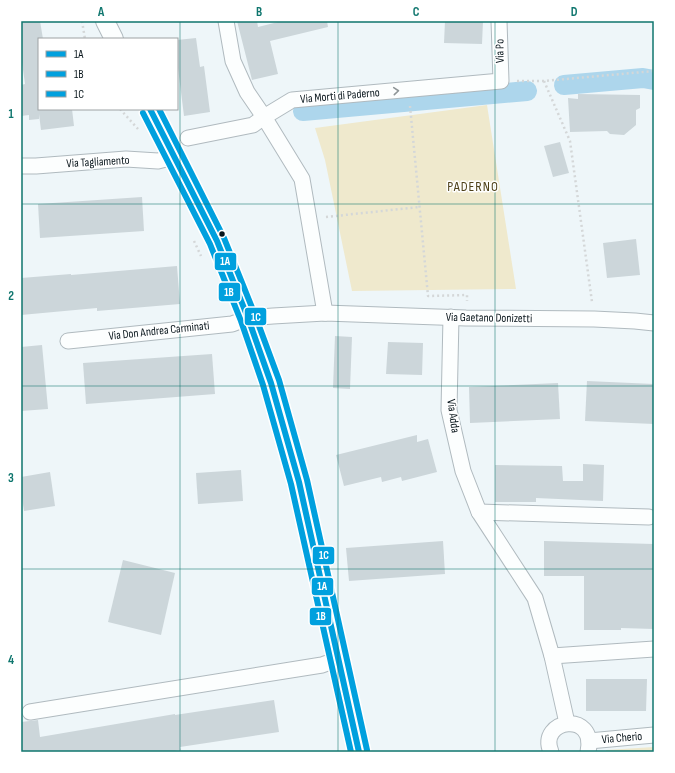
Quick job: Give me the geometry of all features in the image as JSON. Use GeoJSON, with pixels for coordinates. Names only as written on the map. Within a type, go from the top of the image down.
{"type":"FeatureCollection","features":[{"type":"Feature","properties":{"kind":"street"},"geometry":{"type":"LineString","coordinates":[[105,21],[114,38]]}},
{"type":"Feature","properties":{"kind":"street"},"geometry":{"type":"LineString","coordinates":[[226,21],[233,61],[247,92],[302,179],[325,313]]}},
{"type":"Feature","properties":{"kind":"street","name":"Via Po"},"geometry":{"type":"LineString","coordinates":[[499,21],[501,81]]}},
{"type":"Feature","properties":{"kind":"street","name":"Via Morti di Paderno"},"geometry":{"type":"LineString","coordinates":[[188,138],[253,125],[292,100],[501,81]]}},
{"type":"Feature","properties":{"kind":"street"},"geometry":{"type":"LineString","coordinates":[[150,110],[217,241],[248,318],[271,383],[299,482],[359,752]]}},
{"type":"Feature","properties":{"kind":"street","name":"Via Tagliamento"},"geometry":{"type":"LineString","coordinates":[[21,166],[126,159],[158,161],[174,157]]}},
{"type":"Feature","properties":{"kind":"street","name":"Via Gaetano Donizetti"},"geometry":{"type":"LineString","coordinates":[[248,318],[325,313],[466,318],[594,319],[654,323]]}},
{"type":"Feature","properties":{"kind":"street","name":"Via Adda"},"geometry":{"type":"LineString","coordinates":[[451,317],[450,410],[463,471],[479,512],[535,598],[552,656],[566,723]]}},
{"type":"Feature","properties":{"kind":"street","name":"Via Don Andrea Carminati"},"geometry":{"type":"LineString","coordinates":[[68,341],[232,324],[248,318]]}},
{"type":"Feature","properties":{"kind":"street"},"geometry":{"type":"LineString","coordinates":[[479,512],[649,517]]}},
{"type":"Feature","properties":{"kind":"street"},"geometry":{"type":"LineString","coordinates":[[552,656],[654,649]]}},
{"type":"Feature","properties":{"kind":"street"},"geometry":{"type":"LineString","coordinates":[[30,712],[322,665],[338,659]]}},
{"type":"Feature","properties":{"kind":"street"},"geometry":{"type":"LineString","coordinates":[[551,752],[549,746],[550,736],[557,727],[566,723],[577,725],[586,731],[589,746]]}},
{"type":"Feature","properties":{"kind":"street","name":"Via Cherio"},"geometry":{"type":"LineString","coordinates":[[589,746],[654,735]]}},
{"type":"Feature","properties":{"kind":"path"},"geometry":{"type":"LineString","coordinates":[[82,21],[85,38]]}},
{"type":"Feature","properties":{"kind":"path"},"geometry":{"type":"LineString","coordinates":[[501,81],[544,81],[654,71]]}},
{"type":"Feature","properties":{"kind":"path"},"geometry":{"type":"LineString","coordinates":[[544,81],[570,141],[594,319]]}},
{"type":"Feature","properties":{"kind":"path"},"geometry":{"type":"LineString","coordinates":[[121,110],[141,133]]}},
{"type":"Feature","properties":{"kind":"path"},"geometry":{"type":"LineString","coordinates":[[411,111],[428,296],[467,295],[466,318]]}},
{"type":"Feature","properties":{"kind":"path"},"geometry":{"type":"LineString","coordinates":[[309,219],[419,207]]}},
{"type":"Feature","properties":{"kind":"path"},"geometry":{"type":"LineString","coordinates":[[193,239],[203,260]]}},
{"type":"Feature","properties":{"kind":"shaded area"},"geometry":{"type":"Polygon","coordinates":[[[487,105],[516,289],[352,291],[325,160],[315,128],[487,105]]]}},
{"type":"Feature","properties":{"kind":"shaded area"},"geometry":{"type":"Polygon","coordinates":[[[654,747],[654,752],[606,752],[606,750],[654,747]]]}},
{"type":"Feature","properties":{"kind":"building"},"geometry":{"type":"Polygon","coordinates":[[[21,21],[40,21],[43,38],[38,38],[38,110],[72,110],[74,126],[41,130],[39,114],[39,119],[29,120],[29,115],[21,116],[21,85],[25,84],[21,55],[21,21]]]}},
{"type":"Feature","properties":{"kind":"building"},"geometry":{"type":"Polygon","coordinates":[[[237,21],[257,21],[258,27],[282,21],[327,21],[328,27],[270,41],[278,74],[252,80],[237,21]]]}},
{"type":"Feature","properties":{"kind":"building"},"geometry":{"type":"Polygon","coordinates":[[[445,21],[483,21],[482,44],[444,43],[445,21]]]}},
{"type":"Feature","properties":{"kind":"building"},"geometry":{"type":"Polygon","coordinates":[[[196,38],[200,67],[204,66],[210,112],[184,116],[178,68],[178,40],[196,38]]]}},
{"type":"Feature","properties":{"kind":"building"},"geometry":{"type":"Polygon","coordinates":[[[578,94],[640,95],[640,108],[636,110],[636,125],[624,135],[610,134],[607,131],[570,132],[568,98],[578,99],[578,94]]]}},
{"type":"Feature","properties":{"kind":"building"},"geometry":{"type":"Polygon","coordinates":[[[560,142],[569,173],[553,177],[544,146],[560,142]]]}},
{"type":"Feature","properties":{"kind":"building"},"geometry":{"type":"Polygon","coordinates":[[[142,197],[144,231],[40,238],[38,204],[142,197]]]}},
{"type":"Feature","properties":{"kind":"building"},"geometry":{"type":"Polygon","coordinates":[[[636,239],[640,275],[607,278],[603,243],[636,239]]]}},
{"type":"Feature","properties":{"kind":"building"},"geometry":{"type":"Polygon","coordinates":[[[177,266],[180,304],[97,311],[97,308],[21,315],[21,278],[177,266]]]}},
{"type":"Feature","properties":{"kind":"building"},"geometry":{"type":"Polygon","coordinates":[[[335,336],[352,337],[350,389],[333,388],[335,336]]]}},
{"type":"Feature","properties":{"kind":"building"},"geometry":{"type":"Polygon","coordinates":[[[388,342],[423,343],[422,375],[386,374],[388,342]]]}},
{"type":"Feature","properties":{"kind":"building"},"geometry":{"type":"Polygon","coordinates":[[[42,345],[48,409],[21,411],[21,347],[42,345]]]}},
{"type":"Feature","properties":{"kind":"building"},"geometry":{"type":"Polygon","coordinates":[[[212,354],[215,394],[86,404],[83,363],[212,354]]]}},
{"type":"Feature","properties":{"kind":"building"},"geometry":{"type":"Polygon","coordinates":[[[587,381],[654,384],[654,424],[585,421],[587,381]]]}},
{"type":"Feature","properties":{"kind":"building"},"geometry":{"type":"Polygon","coordinates":[[[558,383],[560,419],[470,423],[469,387],[558,383]]]}},
{"type":"Feature","properties":{"kind":"building"},"geometry":{"type":"Polygon","coordinates":[[[417,435],[417,442],[428,439],[437,472],[402,481],[401,477],[382,482],[381,477],[344,486],[336,455],[417,435]]]}},
{"type":"Feature","properties":{"kind":"building"},"geometry":{"type":"Polygon","coordinates":[[[583,464],[604,465],[603,501],[536,498],[536,502],[495,502],[495,465],[562,466],[563,481],[583,481],[583,464]]]}},
{"type":"Feature","properties":{"kind":"building"},"geometry":{"type":"Polygon","coordinates":[[[241,470],[243,501],[198,504],[196,473],[241,470]]]}},
{"type":"Feature","properties":{"kind":"building"},"geometry":{"type":"Polygon","coordinates":[[[50,472],[55,506],[24,511],[21,477],[50,472]]]}},
{"type":"Feature","properties":{"kind":"building"},"geometry":{"type":"Polygon","coordinates":[[[443,541],[445,574],[349,581],[346,548],[443,541]]]}},
{"type":"Feature","properties":{"kind":"building"},"geometry":{"type":"Polygon","coordinates":[[[544,541],[654,544],[654,629],[621,628],[621,630],[584,630],[584,576],[544,576],[544,541]]]}},
{"type":"Feature","properties":{"kind":"building"},"geometry":{"type":"Polygon","coordinates":[[[123,560],[175,573],[161,635],[108,622],[123,560]]]}},
{"type":"Feature","properties":{"kind":"building"},"geometry":{"type":"Polygon","coordinates":[[[586,679],[647,679],[646,711],[586,711],[586,679]]]}},
{"type":"Feature","properties":{"kind":"building"},"geometry":{"type":"Polygon","coordinates":[[[274,700],[279,732],[180,747],[181,750],[167,752],[21,752],[21,722],[38,720],[40,737],[175,714],[274,700]]]}},
{"type":"Feature","properties":{"kind":"waterway"},"geometry":{"type":"LineString","coordinates":[[564,85],[643,78],[654,80]]}},
{"type":"Feature","properties":{"kind":"waterway"},"geometry":{"type":"LineString","coordinates":[[303,111],[527,91]]}},
{"type":"Feature","properties":{"kind":"transit line","name":"1A"},"geometry":{"type":"LineString","coordinates":[[151,110],[217,241],[248,318],[271,383],[299,482],[359,752]]}},
{"type":"Feature","properties":{"kind":"transit line","name":"1C"},"geometry":{"type":"LineString","coordinates":[[160,110],[224,238],[279,380],[307,480],[367,750]]}},
{"type":"Feature","properties":{"kind":"transit line","name":"1B"},"geometry":{"type":"LineString","coordinates":[[143,113],[210,244],[241,321],[263,385],[291,484],[351,752]]}},
{"type":"Feature","properties":{"kind":"district","name":"PADERNO"},"geometry":{"type":"Point","coordinates":[473,186]}}]}
